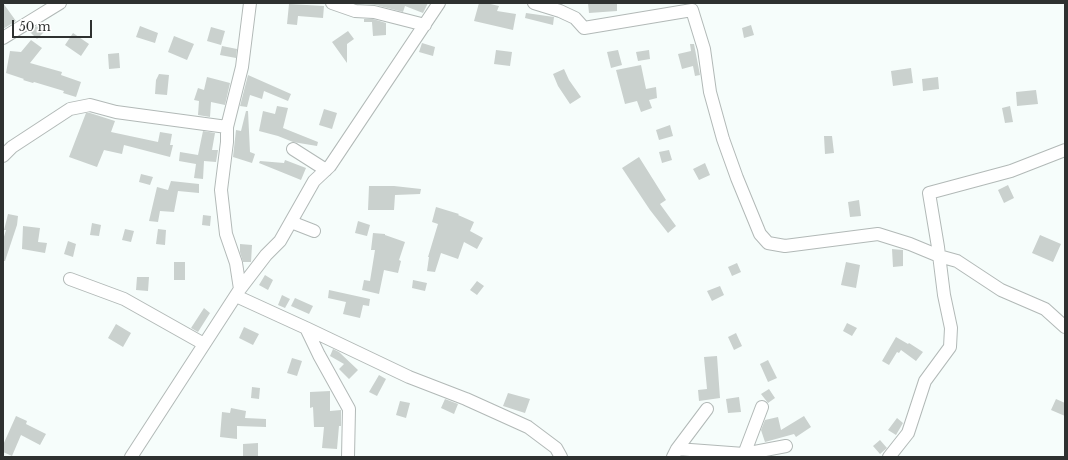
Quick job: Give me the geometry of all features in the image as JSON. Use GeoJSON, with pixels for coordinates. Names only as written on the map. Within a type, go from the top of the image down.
{"type":"FeatureCollection","features":[{"type":"Feature","properties":{"kind":"street"},"geometry":{"type":"LineString","coordinates":[[3,38],[60,3]]}},
{"type":"Feature","properties":{"kind":"street"},"geometry":{"type":"LineString","coordinates":[[238,292],[236,263],[226,234],[221,190],[227,142],[227,127],[242,67],[250,3]]}},
{"type":"Feature","properties":{"kind":"street"},"geometry":{"type":"LineString","coordinates":[[332,3],[355,11],[374,12],[425,25]]}},
{"type":"Feature","properties":{"kind":"street"},"geometry":{"type":"LineString","coordinates":[[131,457],[238,292],[266,255],[280,241],[314,181],[326,170],[439,3]]}},
{"type":"Feature","properties":{"kind":"street"},"geometry":{"type":"LineString","coordinates":[[534,3],[560,11],[575,18],[584,28],[692,10],[704,49],[710,92],[723,139],[760,234],[768,242],[785,246],[878,234],[957,261],[1001,290],[1046,309],[1065,327]]}},
{"type":"Feature","properties":{"kind":"street"},"geometry":{"type":"LineString","coordinates":[[3,156],[12,147],[70,109],[90,105],[116,112],[227,127]]}},
{"type":"Feature","properties":{"kind":"street"},"geometry":{"type":"LineString","coordinates":[[293,149],[326,170]]}},
{"type":"Feature","properties":{"kind":"street"},"geometry":{"type":"LineString","coordinates":[[889,457],[908,433],[925,381],[950,347],[951,328],[944,294],[929,193],[1011,171],[1065,150]]}},
{"type":"Feature","properties":{"kind":"street"},"geometry":{"type":"LineString","coordinates":[[291,222],[314,231]]}},
{"type":"Feature","properties":{"kind":"street"},"geometry":{"type":"LineString","coordinates":[[70,279],[124,299],[204,344]]}},
{"type":"Feature","properties":{"kind":"street"},"geometry":{"type":"LineString","coordinates":[[238,292],[306,328],[409,377],[466,399],[528,427],[556,448],[561,457]]}},
{"type":"Feature","properties":{"kind":"street"},"geometry":{"type":"LineString","coordinates":[[306,328],[349,409],[348,457]]}},
{"type":"Feature","properties":{"kind":"street"},"geometry":{"type":"LineString","coordinates":[[744,456],[762,407]]}},
{"type":"Feature","properties":{"kind":"street"},"geometry":{"type":"LineString","coordinates":[[675,453],[707,409]]}},
{"type":"Feature","properties":{"kind":"street"},"geometry":{"type":"LineString","coordinates":[[675,453],[744,456],[786,446]]}},
{"type":"Feature","properties":{"kind":"building"},"geometry":{"type":"Polygon","coordinates":[[[3,3],[16,21],[3,29],[3,3]]]}},
{"type":"Feature","properties":{"kind":"building"},"geometry":{"type":"Polygon","coordinates":[[[428,3],[423,13],[405,6],[403,12],[376,5],[365,4],[428,3]]]}},
{"type":"Feature","properties":{"kind":"building"},"geometry":{"type":"Polygon","coordinates":[[[479,3],[499,6],[497,11],[516,14],[513,30],[474,21],[479,3]]]}},
{"type":"Feature","properties":{"kind":"building"},"geometry":{"type":"Polygon","coordinates":[[[588,3],[617,3],[617,11],[589,13],[588,3]]]}},
{"type":"Feature","properties":{"kind":"building"},"geometry":{"type":"Polygon","coordinates":[[[289,4],[324,6],[323,18],[298,16],[297,25],[287,24],[289,4]]]}},
{"type":"Feature","properties":{"kind":"building"},"geometry":{"type":"Polygon","coordinates":[[[526,13],[554,17],[553,25],[525,18],[526,13]]]}},
{"type":"Feature","properties":{"kind":"building"},"geometry":{"type":"Polygon","coordinates":[[[364,19],[373,19],[386,23],[386,35],[373,36],[372,22],[364,22],[364,19]]]}},
{"type":"Feature","properties":{"kind":"building"},"geometry":{"type":"Polygon","coordinates":[[[38,25],[45,31],[37,39],[29,31],[38,25]]]}},
{"type":"Feature","properties":{"kind":"building"},"geometry":{"type":"Polygon","coordinates":[[[751,25],[754,35],[744,38],[742,28],[751,25]]]}},
{"type":"Feature","properties":{"kind":"building"},"geometry":{"type":"Polygon","coordinates":[[[140,26],[158,33],[155,43],[136,37],[140,26]]]}},
{"type":"Feature","properties":{"kind":"building"},"geometry":{"type":"Polygon","coordinates":[[[211,27],[225,31],[221,45],[207,41],[211,27]]]}},
{"type":"Feature","properties":{"kind":"building"},"geometry":{"type":"Polygon","coordinates":[[[348,31],[354,39],[347,44],[347,63],[332,42],[348,31]]]}},
{"type":"Feature","properties":{"kind":"building"},"geometry":{"type":"Polygon","coordinates":[[[73,33],[89,44],[81,56],[65,45],[73,33]]]}},
{"type":"Feature","properties":{"kind":"building"},"geometry":{"type":"Polygon","coordinates":[[[174,36],[194,44],[187,60],[168,52],[174,36]]]}},
{"type":"Feature","properties":{"kind":"building"},"geometry":{"type":"Polygon","coordinates":[[[31,40],[42,48],[30,63],[62,72],[61,75],[81,82],[76,97],[63,93],[64,91],[23,80],[24,79],[6,73],[10,51],[21,52],[31,40]]]}},
{"type":"Feature","properties":{"kind":"building"},"geometry":{"type":"Polygon","coordinates":[[[422,43],[435,47],[433,56],[419,52],[422,43]]]}},
{"type":"Feature","properties":{"kind":"building"},"geometry":{"type":"Polygon","coordinates":[[[690,44],[694,44],[700,75],[695,76],[693,66],[682,69],[678,54],[691,51],[690,44]]]}},
{"type":"Feature","properties":{"kind":"building"},"geometry":{"type":"Polygon","coordinates":[[[222,46],[237,49],[236,58],[220,55],[222,46]]]}},
{"type":"Feature","properties":{"kind":"building"},"geometry":{"type":"Polygon","coordinates":[[[496,50],[512,52],[510,66],[494,64],[496,50]]]}},
{"type":"Feature","properties":{"kind":"building"},"geometry":{"type":"Polygon","coordinates":[[[618,50],[622,65],[611,68],[607,52],[618,50]]]}},
{"type":"Feature","properties":{"kind":"building"},"geometry":{"type":"Polygon","coordinates":[[[649,50],[650,59],[638,61],[636,52],[649,50]]]}},
{"type":"Feature","properties":{"kind":"building"},"geometry":{"type":"Polygon","coordinates":[[[119,53],[120,68],[109,69],[108,54],[119,53]]]}},
{"type":"Feature","properties":{"kind":"building"},"geometry":{"type":"Polygon","coordinates":[[[641,65],[646,89],[656,87],[657,98],[649,100],[652,108],[641,112],[637,101],[625,104],[616,70],[641,65]]]}},
{"type":"Feature","properties":{"kind":"building"},"geometry":{"type":"Polygon","coordinates":[[[911,68],[913,83],[893,86],[891,71],[911,68]]]}},
{"type":"Feature","properties":{"kind":"building"},"geometry":{"type":"Polygon","coordinates":[[[564,69],[569,80],[581,97],[570,104],[558,86],[553,74],[564,69]]]}},
{"type":"Feature","properties":{"kind":"building"},"geometry":{"type":"Polygon","coordinates":[[[159,74],[169,75],[167,95],[155,94],[156,80],[159,74]]]}},
{"type":"Feature","properties":{"kind":"building"},"geometry":{"type":"Polygon","coordinates":[[[248,75],[291,94],[288,101],[264,91],[262,99],[250,95],[247,107],[240,106],[248,75]]]}},
{"type":"Feature","properties":{"kind":"building"},"geometry":{"type":"Polygon","coordinates":[[[207,77],[230,83],[225,105],[211,102],[210,117],[198,115],[199,101],[194,100],[198,88],[204,90],[207,77]]]}},
{"type":"Feature","properties":{"kind":"building"},"geometry":{"type":"Polygon","coordinates":[[[938,77],[939,89],[923,91],[922,79],[938,77]]]}},
{"type":"Feature","properties":{"kind":"building"},"geometry":{"type":"Polygon","coordinates":[[[1036,90],[1038,104],[1017,106],[1016,92],[1036,90]]]}},
{"type":"Feature","properties":{"kind":"building"},"geometry":{"type":"Polygon","coordinates":[[[277,106],[288,108],[283,128],[318,142],[317,146],[293,142],[259,131],[263,111],[275,114],[277,106]]]}},
{"type":"Feature","properties":{"kind":"building"},"geometry":{"type":"Polygon","coordinates":[[[1010,106],[1013,122],[1005,123],[1002,108],[1010,106]]]}},
{"type":"Feature","properties":{"kind":"building"},"geometry":{"type":"Polygon","coordinates":[[[324,109],[337,113],[332,129],[319,125],[324,109]]]}},
{"type":"Feature","properties":{"kind":"building"},"geometry":{"type":"Polygon","coordinates":[[[246,111],[248,111],[250,152],[255,154],[252,163],[233,157],[236,130],[241,131],[246,111]]]}},
{"type":"Feature","properties":{"kind":"building"},"geometry":{"type":"Polygon","coordinates":[[[86,113],[115,121],[111,132],[158,142],[160,132],[172,134],[170,145],[173,145],[170,157],[124,145],[122,154],[104,150],[97,167],[69,157],[86,113]]]}},
{"type":"Feature","properties":{"kind":"building"},"geometry":{"type":"Polygon","coordinates":[[[670,125],[673,136],[659,140],[656,130],[670,125]]]}},
{"type":"Feature","properties":{"kind":"building"},"geometry":{"type":"Polygon","coordinates":[[[203,131],[215,133],[212,150],[218,150],[216,162],[204,161],[203,179],[194,178],[196,164],[179,161],[180,152],[198,155],[203,131]]]}},
{"type":"Feature","properties":{"kind":"building"},"geometry":{"type":"Polygon","coordinates":[[[824,136],[832,136],[834,153],[825,154],[824,136]]]}},
{"type":"Feature","properties":{"kind":"building"},"geometry":{"type":"Polygon","coordinates":[[[669,150],[672,160],[662,163],[659,152],[669,150]]]}},
{"type":"Feature","properties":{"kind":"building"},"geometry":{"type":"Polygon","coordinates":[[[639,157],[666,200],[660,204],[676,226],[668,233],[650,210],[622,168],[639,157]]]}},
{"type":"Feature","properties":{"kind":"building"},"geometry":{"type":"Polygon","coordinates":[[[285,160],[306,168],[301,180],[259,163],[260,161],[284,163],[285,160]]]}},
{"type":"Feature","properties":{"kind":"building"},"geometry":{"type":"Polygon","coordinates":[[[705,163],[710,175],[699,180],[693,169],[705,163]]]}},
{"type":"Feature","properties":{"kind":"building"},"geometry":{"type":"Polygon","coordinates":[[[141,174],[153,177],[150,185],[139,182],[141,174]]]}},
{"type":"Feature","properties":{"kind":"building"},"geometry":{"type":"Polygon","coordinates":[[[171,181],[199,184],[199,193],[178,191],[174,212],[160,211],[158,222],[149,221],[157,187],[168,190],[171,181]]]}},
{"type":"Feature","properties":{"kind":"building"},"geometry":{"type":"Polygon","coordinates":[[[1008,185],[1014,198],[1004,203],[998,190],[1008,185]]]}},
{"type":"Feature","properties":{"kind":"building"},"geometry":{"type":"Polygon","coordinates":[[[369,186],[394,186],[421,189],[420,194],[395,195],[394,210],[368,210],[369,186]]]}},
{"type":"Feature","properties":{"kind":"building"},"geometry":{"type":"Polygon","coordinates":[[[859,200],[861,216],[850,217],[848,202],[859,200]]]}},
{"type":"Feature","properties":{"kind":"building"},"geometry":{"type":"Polygon","coordinates":[[[436,207],[459,214],[458,215],[474,222],[470,231],[483,238],[477,249],[464,242],[458,259],[441,253],[435,272],[427,271],[428,257],[438,224],[432,222],[436,207]]]}},
{"type":"Feature","properties":{"kind":"building"},"geometry":{"type":"Polygon","coordinates":[[[8,214],[18,216],[17,225],[5,261],[3,261],[3,240],[6,230],[4,230],[8,214]]]}},
{"type":"Feature","properties":{"kind":"building"},"geometry":{"type":"Polygon","coordinates":[[[203,215],[211,216],[210,226],[202,225],[203,215]]]}},
{"type":"Feature","properties":{"kind":"building"},"geometry":{"type":"Polygon","coordinates":[[[358,221],[370,225],[367,236],[355,233],[358,221]]]}},
{"type":"Feature","properties":{"kind":"building"},"geometry":{"type":"Polygon","coordinates":[[[92,223],[101,225],[99,236],[90,235],[92,223]]]}},
{"type":"Feature","properties":{"kind":"building"},"geometry":{"type":"Polygon","coordinates":[[[23,226],[40,228],[38,242],[47,243],[45,253],[22,249],[23,226]]]}},
{"type":"Feature","properties":{"kind":"building"},"geometry":{"type":"Polygon","coordinates":[[[125,229],[134,231],[131,242],[122,240],[125,229]]]}},
{"type":"Feature","properties":{"kind":"building"},"geometry":{"type":"Polygon","coordinates":[[[158,229],[166,230],[165,245],[156,244],[158,229]]]}},
{"type":"Feature","properties":{"kind":"building"},"geometry":{"type":"Polygon","coordinates":[[[373,233],[385,234],[405,242],[399,260],[401,261],[398,273],[384,270],[379,294],[362,290],[364,280],[370,281],[375,250],[371,250],[373,233]]]}},
{"type":"Feature","properties":{"kind":"building"},"geometry":{"type":"Polygon","coordinates":[[[1040,235],[1061,244],[1053,262],[1032,253],[1040,235]]]}},
{"type":"Feature","properties":{"kind":"building"},"geometry":{"type":"Polygon","coordinates":[[[68,241],[76,244],[73,257],[64,254],[68,241]]]}},
{"type":"Feature","properties":{"kind":"building"},"geometry":{"type":"Polygon","coordinates":[[[240,244],[252,245],[251,262],[243,262],[240,252],[240,244]]]}},
{"type":"Feature","properties":{"kind":"building"},"geometry":{"type":"Polygon","coordinates":[[[892,249],[903,250],[903,266],[893,267],[892,249]]]}},
{"type":"Feature","properties":{"kind":"building"},"geometry":{"type":"Polygon","coordinates":[[[174,262],[185,262],[185,280],[174,280],[174,262]]]}},
{"type":"Feature","properties":{"kind":"building"},"geometry":{"type":"Polygon","coordinates":[[[846,262],[860,265],[856,288],[841,285],[846,262]]]}},
{"type":"Feature","properties":{"kind":"building"},"geometry":{"type":"Polygon","coordinates":[[[737,263],[741,272],[732,276],[728,267],[737,263]]]}},
{"type":"Feature","properties":{"kind":"building"},"geometry":{"type":"Polygon","coordinates":[[[265,275],[273,280],[268,290],[259,285],[265,275]]]}},
{"type":"Feature","properties":{"kind":"building"},"geometry":{"type":"Polygon","coordinates":[[[137,277],[149,277],[148,291],[136,290],[137,277]]]}},
{"type":"Feature","properties":{"kind":"building"},"geometry":{"type":"Polygon","coordinates":[[[413,280],[427,283],[425,291],[412,288],[413,280]]]}},
{"type":"Feature","properties":{"kind":"building"},"geometry":{"type":"Polygon","coordinates":[[[477,281],[484,286],[477,295],[470,290],[477,281]]]}},
{"type":"Feature","properties":{"kind":"building"},"geometry":{"type":"Polygon","coordinates":[[[720,286],[724,295],[712,301],[707,291],[720,286]]]}},
{"type":"Feature","properties":{"kind":"building"},"geometry":{"type":"Polygon","coordinates":[[[329,290],[370,299],[369,306],[363,305],[360,318],[343,314],[346,302],[328,298],[329,290]]]}},
{"type":"Feature","properties":{"kind":"building"},"geometry":{"type":"Polygon","coordinates":[[[282,295],[290,299],[285,308],[278,305],[282,295]]]}},
{"type":"Feature","properties":{"kind":"building"},"geometry":{"type":"Polygon","coordinates":[[[295,298],[313,306],[309,314],[291,306],[295,298]]]}},
{"type":"Feature","properties":{"kind":"building"},"geometry":{"type":"Polygon","coordinates":[[[204,308],[210,313],[198,332],[191,328],[204,308]]]}},
{"type":"Feature","properties":{"kind":"building"},"geometry":{"type":"Polygon","coordinates":[[[847,323],[857,328],[852,336],[843,331],[847,323]]]}},
{"type":"Feature","properties":{"kind":"building"},"geometry":{"type":"Polygon","coordinates":[[[116,324],[131,333],[123,347],[108,338],[116,324]]]}},
{"type":"Feature","properties":{"kind":"building"},"geometry":{"type":"Polygon","coordinates":[[[244,327],[259,334],[253,345],[239,338],[244,327]]]}},
{"type":"Feature","properties":{"kind":"building"},"geometry":{"type":"Polygon","coordinates":[[[736,333],[742,346],[734,350],[728,337],[736,333]]]}},
{"type":"Feature","properties":{"kind":"building"},"geometry":{"type":"Polygon","coordinates":[[[896,337],[923,352],[916,361],[901,350],[899,353],[897,352],[889,365],[882,361],[896,337]]]}},
{"type":"Feature","properties":{"kind":"building"},"geometry":{"type":"Polygon","coordinates":[[[333,349],[339,352],[358,370],[349,379],[339,369],[344,364],[330,356],[333,349]]]}},
{"type":"Feature","properties":{"kind":"building"},"geometry":{"type":"Polygon","coordinates":[[[717,356],[720,398],[699,401],[698,390],[707,389],[704,357],[717,356]]]}},
{"type":"Feature","properties":{"kind":"building"},"geometry":{"type":"Polygon","coordinates":[[[292,358],[302,361],[297,376],[287,373],[292,358]]]}},
{"type":"Feature","properties":{"kind":"building"},"geometry":{"type":"Polygon","coordinates":[[[768,360],[777,378],[768,382],[760,364],[768,360]]]}},
{"type":"Feature","properties":{"kind":"building"},"geometry":{"type":"Polygon","coordinates":[[[379,375],[386,379],[377,396],[369,392],[379,375]]]}},
{"type":"Feature","properties":{"kind":"building"},"geometry":{"type":"Polygon","coordinates":[[[252,387],[260,388],[259,399],[251,398],[252,387]]]}},
{"type":"Feature","properties":{"kind":"building"},"geometry":{"type":"Polygon","coordinates":[[[769,389],[775,398],[768,403],[761,394],[769,389]]]}},
{"type":"Feature","properties":{"kind":"building"},"geometry":{"type":"Polygon","coordinates":[[[330,391],[330,411],[341,410],[341,426],[339,426],[337,449],[322,448],[324,427],[314,427],[313,407],[310,408],[310,392],[330,391]]]}},
{"type":"Feature","properties":{"kind":"building"},"geometry":{"type":"Polygon","coordinates":[[[508,393],[530,399],[525,413],[503,406],[508,393]]]}},
{"type":"Feature","properties":{"kind":"building"},"geometry":{"type":"Polygon","coordinates":[[[739,397],[741,412],[728,413],[726,399],[739,397]]]}},
{"type":"Feature","properties":{"kind":"building"},"geometry":{"type":"Polygon","coordinates":[[[445,399],[458,404],[454,414],[441,408],[445,399]]]}},
{"type":"Feature","properties":{"kind":"building"},"geometry":{"type":"Polygon","coordinates":[[[1056,399],[1065,403],[1065,416],[1051,410],[1056,399]]]}},
{"type":"Feature","properties":{"kind":"building"},"geometry":{"type":"Polygon","coordinates":[[[400,401],[410,403],[406,418],[396,415],[400,401]]]}},
{"type":"Feature","properties":{"kind":"building"},"geometry":{"type":"Polygon","coordinates":[[[231,408],[246,411],[245,418],[266,419],[266,427],[237,426],[237,439],[220,437],[222,412],[230,413],[231,408]]]}},
{"type":"Feature","properties":{"kind":"building"},"geometry":{"type":"Polygon","coordinates":[[[16,416],[27,421],[26,424],[46,434],[40,445],[21,435],[12,456],[3,452],[3,445],[16,416]]]}},
{"type":"Feature","properties":{"kind":"building"},"geometry":{"type":"Polygon","coordinates":[[[804,416],[811,427],[796,437],[794,434],[765,442],[761,430],[765,420],[778,417],[781,430],[804,416]]]}},
{"type":"Feature","properties":{"kind":"building"},"geometry":{"type":"Polygon","coordinates":[[[897,418],[903,423],[896,435],[888,430],[897,418]]]}},
{"type":"Feature","properties":{"kind":"building"},"geometry":{"type":"Polygon","coordinates":[[[880,440],[887,448],[880,454],[873,446],[880,440]]]}},
{"type":"Feature","properties":{"kind":"building"},"geometry":{"type":"Polygon","coordinates":[[[258,443],[258,457],[243,457],[243,444],[258,443]]]}}]}
